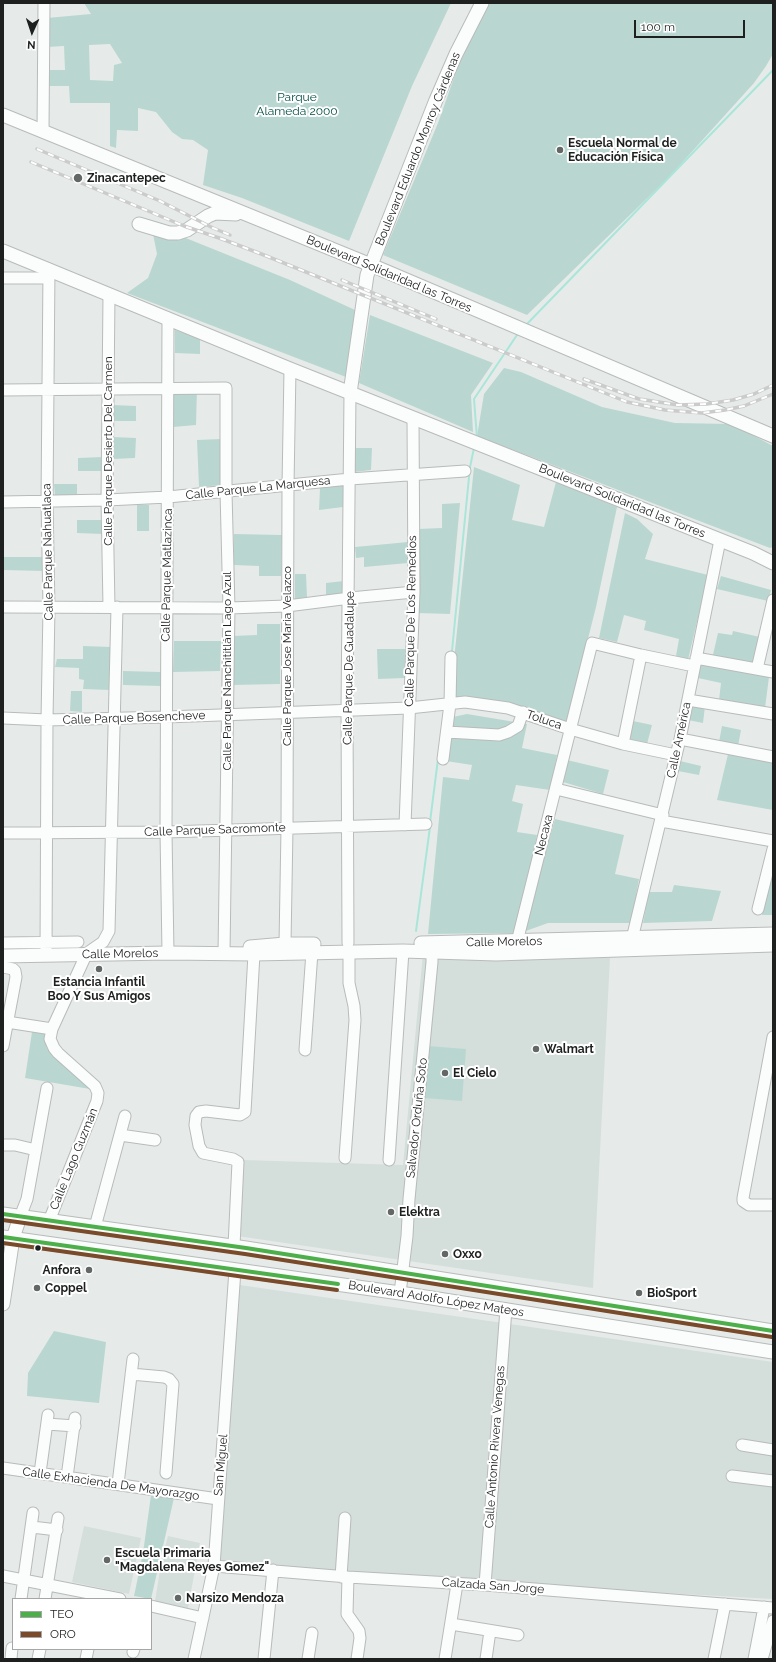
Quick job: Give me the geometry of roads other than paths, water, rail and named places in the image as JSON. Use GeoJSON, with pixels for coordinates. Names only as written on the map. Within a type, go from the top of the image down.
{"type":"FeatureCollection","features":[{"type":"Feature","properties":{"kind":"main road","name":"Boulevard Eduardo Monroy Cárdenas"},"geometry":{"type":"LineString","coordinates":[[350,393],[367,275],[456,54],[482,3]]}},
{"type":"Feature","properties":{"kind":"main road","name":"Boulevard Solidaridad las Torres"},"geometry":{"type":"LineString","coordinates":[[3,115],[371,265],[773,436]]}},
{"type":"Feature","properties":{"kind":"main road"},"geometry":{"type":"LineString","coordinates":[[138,224],[169,233],[178,233],[187,230],[215,213],[248,215]]}},
{"type":"Feature","properties":{"kind":"main road"},"geometry":{"type":"LineString","coordinates":[[357,260],[368,256],[377,247]]}},
{"type":"Feature","properties":{"kind":"main road","name":"Boulevard Solidaridad las Torres"},"geometry":{"type":"LineString","coordinates":[[3,251],[48,274],[109,294],[290,369],[753,553],[773,563]]}},
{"type":"Feature","properties":{"kind":"main road"},"geometry":{"type":"LineString","coordinates":[[753,553],[773,556]]}},
{"type":"Feature","properties":{"kind":"main road","name":"Calle Morelos"},"geometry":{"type":"LineString","coordinates":[[231,953],[254,946],[284,944],[403,952],[432,948],[516,942],[773,934]]}},
{"type":"Feature","properties":{"kind":"main road","name":"Calle Morelos"},"geometry":{"type":"LineString","coordinates":[[3,956],[46,949],[86,955],[168,953],[254,954],[312,952],[349,948],[432,948],[496,954],[773,945]]}},
{"type":"Feature","properties":{"kind":"main road","name":"Boulevard Adolfo López Mateos"},"geometry":{"type":"LineString","coordinates":[[3,1214],[234,1246],[773,1331]]}},
{"type":"Feature","properties":{"kind":"main road"},"geometry":{"type":"LineString","coordinates":[[3,1304],[8,1238],[20,1217]]}},
{"type":"Feature","properties":{"kind":"main road","name":"Boulevard Adolfo López Mateos"},"geometry":{"type":"LineString","coordinates":[[8,1238],[400,1293],[773,1352]]}},
{"type":"Feature","properties":{"kind":"street"},"geometry":{"type":"LineString","coordinates":[[43,132],[44,3]]}},
{"type":"Feature","properties":{"kind":"street"},"geometry":{"type":"LineString","coordinates":[[3,278],[48,274]]}},
{"type":"Feature","properties":{"kind":"street","name":"Calle Parque Nahuatlaca"},"geometry":{"type":"LineString","coordinates":[[46,949],[49,608],[47,501],[49,390],[48,274]]}},
{"type":"Feature","properties":{"kind":"street","name":"Calle Parque Desierto Del Carmen"},"geometry":{"type":"LineString","coordinates":[[86,955],[90,950],[103,942],[109,931],[115,718],[113,607],[107,500],[109,294]]}},
{"type":"Feature","properties":{"kind":"street","name":"Calle Parque Matlazinca"},"geometry":{"type":"LineString","coordinates":[[168,318],[168,497],[166,607],[166,832],[168,953]]}},
{"type":"Feature","properties":{"kind":"street","name":"Calle Parque Jose Maria Velazco"},"geometry":{"type":"LineString","coordinates":[[284,944],[287,828],[287,606],[290,369]]}},
{"type":"Feature","properties":{"kind":"street","name":"Calle Parque Nanchititlán Lago Azul"},"geometry":{"type":"LineString","coordinates":[[168,389],[225,387],[226,389],[226,492],[229,608],[226,715],[226,830],[231,953]]}},
{"type":"Feature","properties":{"kind":"street"},"geometry":{"type":"LineString","coordinates":[[3,390],[168,389]]}},
{"type":"Feature","properties":{"kind":"street","name":"Calle Parque De Guadalupe"},"geometry":{"type":"LineString","coordinates":[[346,1158],[355,1020],[354,1006],[349,983],[347,709],[350,598],[350,393]]}},
{"type":"Feature","properties":{"kind":"street","name":"Calle Parque De Los Remedios"},"geometry":{"type":"LineString","coordinates":[[405,825],[414,592],[413,418]]}},
{"type":"Feature","properties":{"kind":"street","name":"Calle Parque La Marquesa"},"geometry":{"type":"LineString","coordinates":[[3,502],[168,497],[350,479],[465,471]]}},
{"type":"Feature","properties":{"kind":"street","name":"Calle América"},"geometry":{"type":"LineString","coordinates":[[632,939],[680,739],[720,540]]}},
{"type":"Feature","properties":{"kind":"street"},"geometry":{"type":"LineString","coordinates":[[3,607],[229,608],[287,606],[414,592]]}},
{"type":"Feature","properties":{"kind":"street"},"geometry":{"type":"LineString","coordinates":[[757,669],[773,600]]}},
{"type":"Feature","properties":{"kind":"street","name":"Necaxa"},"geometry":{"type":"LineString","coordinates":[[516,942],[592,643],[641,655]]}},
{"type":"Feature","properties":{"kind":"street"},"geometry":{"type":"LineString","coordinates":[[623,744],[641,655],[773,672]]}},
{"type":"Feature","properties":{"kind":"street"},"geometry":{"type":"LineString","coordinates":[[443,759],[448,732],[451,657]]}},
{"type":"Feature","properties":{"kind":"street"},"geometry":{"type":"LineString","coordinates":[[688,700],[773,714]]}},
{"type":"Feature","properties":{"kind":"street","name":"Toluca"},"geometry":{"type":"LineString","coordinates":[[409,708],[465,702],[488,704],[523,712],[570,729],[623,744],[676,755]]}},
{"type":"Feature","properties":{"kind":"street","name":"Calle Parque Bosencheve"},"geometry":{"type":"LineString","coordinates":[[3,718],[47,720],[409,708]]}},
{"type":"Feature","properties":{"kind":"street"},"geometry":{"type":"LineString","coordinates":[[448,732],[499,734],[508,732],[518,726],[523,712]]}},
{"type":"Feature","properties":{"kind":"street"},"geometry":{"type":"LineString","coordinates":[[680,739],[773,757]]}},
{"type":"Feature","properties":{"kind":"street"},"geometry":{"type":"LineString","coordinates":[[556,789],[662,818],[773,840]]}},
{"type":"Feature","properties":{"kind":"street","name":"Calle Parque Sacromonte"},"geometry":{"type":"LineString","coordinates":[[3,833],[47,834],[166,832],[426,824]]}},
{"type":"Feature","properties":{"kind":"street"},"geometry":{"type":"LineString","coordinates":[[758,909],[773,849]]}},
{"type":"Feature","properties":{"kind":"street"},"geometry":{"type":"LineString","coordinates":[[3,943],[46,949],[78,942]]}},
{"type":"Feature","properties":{"kind":"street","name":"Salvador Orduña Soto"},"geometry":{"type":"LineString","coordinates":[[400,1293],[432,948]]}},
{"type":"Feature","properties":{"kind":"street"},"geometry":{"type":"LineString","coordinates":[[305,1050],[312,952]]}},
{"type":"Feature","properties":{"kind":"street"},"geometry":{"type":"LineString","coordinates":[[389,1160],[403,952]]}},
{"type":"Feature","properties":{"kind":"street"},"geometry":{"type":"LineString","coordinates":[[234,1246],[238,1162],[233,1159],[203,1153],[199,1146],[196,1121],[197,1114],[206,1111],[240,1115],[246,1112],[254,954]]}},
{"type":"Feature","properties":{"kind":"street","name":"Calle Lago Guzmán"},"geometry":{"type":"LineString","coordinates":[[49,1221],[97,1102],[98,1093],[94,1086],[54,1048],[50,1039],[52,1028],[86,955]]}},
{"type":"Feature","properties":{"kind":"street"},"geometry":{"type":"LineString","coordinates":[[3,967],[13,969],[16,977],[3,1046]]}},
{"type":"Feature","properties":{"kind":"street"},"geometry":{"type":"LineString","coordinates":[[7,1022],[52,1028]]}},
{"type":"Feature","properties":{"kind":"street"},"geometry":{"type":"LineString","coordinates":[[773,1037],[743,1198],[743,1201],[748,1205],[773,1205]]}},
{"type":"Feature","properties":{"kind":"street"},"geometry":{"type":"LineString","coordinates":[[20,1217],[27,1200],[47,1088]]}},
{"type":"Feature","properties":{"kind":"street"},"geometry":{"type":"LineString","coordinates":[[95,1227],[125,1116]]}},
{"type":"Feature","properties":{"kind":"street"},"geometry":{"type":"LineString","coordinates":[[120,1135],[155,1140]]}},
{"type":"Feature","properties":{"kind":"street"},"geometry":{"type":"LineString","coordinates":[[3,1145],[15,1145],[36,1150]]}},
{"type":"Feature","properties":{"kind":"street","name":"San Miguel"},"geometry":{"type":"LineString","coordinates":[[194,1659],[214,1566],[218,1499],[227,1400],[235,1270]]}},
{"type":"Feature","properties":{"kind":"street","name":"Calle Antonio Rivera Venegas"},"geometry":{"type":"LineString","coordinates":[[485,1585],[506,1309]]}},
{"type":"Feature","properties":{"kind":"street"},"geometry":{"type":"LineString","coordinates":[[118,1484],[133,1359]]}},
{"type":"Feature","properties":{"kind":"street"},"geometry":{"type":"LineString","coordinates":[[131,1374],[164,1377],[169,1379],[173,1384],[166,1473]]}},
{"type":"Feature","properties":{"kind":"street"},"geometry":{"type":"LineString","coordinates":[[40,1473],[47,1419],[75,1422],[67,1477]]}},
{"type":"Feature","properties":{"kind":"street"},"geometry":{"type":"LineString","coordinates":[[742,1445],[773,1450]]}},
{"type":"Feature","properties":{"kind":"street","name":"Calle Exhacienda De Mayorazgo"},"geometry":{"type":"LineString","coordinates":[[3,1468],[218,1499]]}},
{"type":"Feature","properties":{"kind":"street"},"geometry":{"type":"LineString","coordinates":[[732,1476],[773,1480]]}},
{"type":"Feature","properties":{"kind":"street"},"geometry":{"type":"LineString","coordinates":[[21,1598],[33,1513]]}},
{"type":"Feature","properties":{"kind":"street"},"geometry":{"type":"LineString","coordinates":[[45,1598],[58,1518]]}},
{"type":"Feature","properties":{"kind":"street"},"geometry":{"type":"LineString","coordinates":[[345,1518],[345,1577],[347,1614],[359,1631],[360,1638],[357,1659]]}},
{"type":"Feature","properties":{"kind":"street"},"geometry":{"type":"LineString","coordinates":[[32,1527],[57,1530]]}},
{"type":"Feature","properties":{"kind":"street","name":"Calzada San Jorge"},"geometry":{"type":"LineString","coordinates":[[214,1566],[345,1577],[485,1585],[768,1608]]}},
{"type":"Feature","properties":{"kind":"street"},"geometry":{"type":"LineString","coordinates":[[264,1659],[273,1570]]}},
{"type":"Feature","properties":{"kind":"street"},"geometry":{"type":"LineString","coordinates":[[3,1576],[24,1579],[96,1596],[112,1598]]}},
{"type":"Feature","properties":{"kind":"street"},"geometry":{"type":"LineString","coordinates":[[445,1659],[457,1584]]}},
{"type":"Feature","properties":{"kind":"street"},"geometry":{"type":"LineString","coordinates":[[714,1659],[725,1604]]}},
{"type":"Feature","properties":{"kind":"street"},"geometry":{"type":"LineString","coordinates":[[152,1606],[203,1618]]}},
{"type":"Feature","properties":{"kind":"street"},"geometry":{"type":"LineString","coordinates":[[754,1659],[768,1608]]}},
{"type":"Feature","properties":{"kind":"street"},"geometry":{"type":"LineString","coordinates":[[762,1659],[773,1621]]}},
{"type":"Feature","properties":{"kind":"street"},"geometry":{"type":"LineString","coordinates":[[451,1624],[518,1635]]}},
{"type":"Feature","properties":{"kind":"street"},"geometry":{"type":"LineString","coordinates":[[486,1659],[490,1631]]}},
{"type":"Feature","properties":{"kind":"street"},"geometry":{"type":"LineString","coordinates":[[308,1659],[312,1633]]}},
{"type":"Feature","properties":{"kind":"waterway"},"geometry":{"type":"LineString","coordinates":[[525,326],[773,70]]}},
{"type":"Feature","properties":{"kind":"waterway"},"geometry":{"type":"LineString","coordinates":[[477,438],[474,399],[519,332]]}},
{"type":"Feature","properties":{"kind":"waterway"},"geometry":{"type":"LineString","coordinates":[[452,651],[470,467],[474,448]]}},
{"type":"Feature","properties":{"kind":"waterway"},"geometry":{"type":"LineString","coordinates":[[430,822],[438,759]]}},
{"type":"Feature","properties":{"kind":"waterway"},"geometry":{"type":"LineString","coordinates":[[416,931],[430,827]]}},
{"type":"Feature","properties":{"kind":"railway"},"geometry":{"type":"LineString","coordinates":[[37,149],[160,201],[230,235]]}},
{"type":"Feature","properties":{"kind":"railway"},"geometry":{"type":"LineString","coordinates":[[31,162],[184,226],[264,255],[627,402],[665,410],[702,413],[744,406],[773,394]]}},
{"type":"Feature","properties":{"kind":"railway"},"geometry":{"type":"LineString","coordinates":[[342,280],[436,319]]}},
{"type":"Feature","properties":{"kind":"railway"},"geometry":{"type":"LineString","coordinates":[[584,379],[639,399],[678,405],[707,404],[733,400],[754,394],[773,385]]}},
{"type":"Feature","properties":{"kind":"place","name":"Escuela Normal de Educación Física"},"geometry":{"type":"Point","coordinates":[560,150]}},
{"type":"Feature","properties":{"kind":"place","name":"Zinacantepec"},"geometry":{"type":"Point","coordinates":[78,178]}},
{"type":"Feature","properties":{"kind":"place","name":"Estancia Infantil Boo Y Sus Amigos"},"geometry":{"type":"Point","coordinates":[99,969]}},
{"type":"Feature","properties":{"kind":"place","name":"Walmart"},"geometry":{"type":"Point","coordinates":[536,1049]}},
{"type":"Feature","properties":{"kind":"place","name":"El Cielo"},"geometry":{"type":"Point","coordinates":[445,1073]}},
{"type":"Feature","properties":{"kind":"place","name":"Elektra"},"geometry":{"type":"Point","coordinates":[391,1212]}},
{"type":"Feature","properties":{"kind":"place","name":"Oxxo"},"geometry":{"type":"Point","coordinates":[445,1254]}},
{"type":"Feature","properties":{"kind":"place","name":"Anfora"},"geometry":{"type":"Point","coordinates":[89,1270]}},
{"type":"Feature","properties":{"kind":"place","name":"Coppel"},"geometry":{"type":"Point","coordinates":[37,1288]}},
{"type":"Feature","properties":{"kind":"place","name":"BioSport"},"geometry":{"type":"Point","coordinates":[639,1293]}},
{"type":"Feature","properties":{"kind":"place","name":"Escuela Primaria \"Magdalena Reyes Gomez\""},"geometry":{"type":"Point","coordinates":[107,1560]}},
{"type":"Feature","properties":{"kind":"place","name":"Narsizo Mendoza"},"geometry":{"type":"Point","coordinates":[178,1598]}},
{"type":"Feature","properties":{"kind":"park label","name":"Parque Alameda 2000"},"geometry":{"type":"Point","coordinates":[297,104]}}]}
